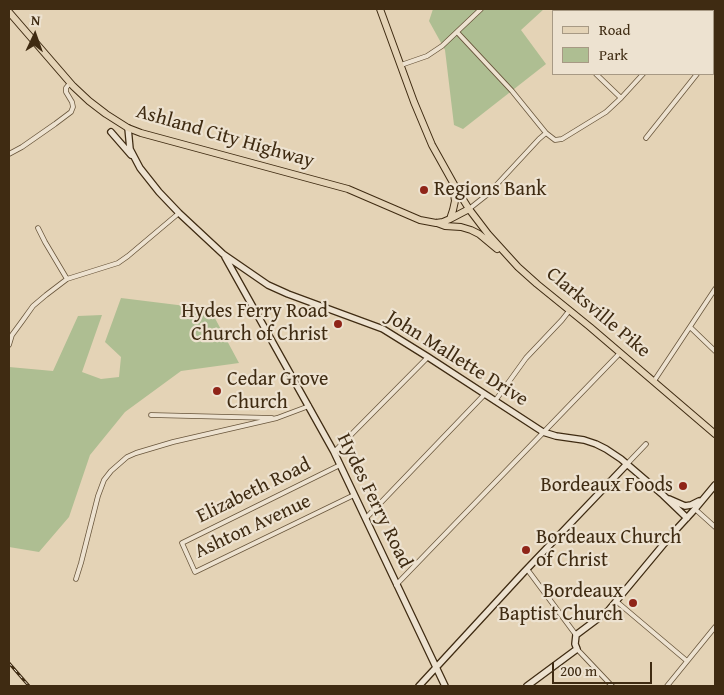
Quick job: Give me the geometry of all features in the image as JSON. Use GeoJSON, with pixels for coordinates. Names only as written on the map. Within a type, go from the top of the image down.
{"type":"FeatureCollection","features":[{"type":"Feature","properties":{"kind":"main road","name":"Clarksville Pike"},"geometry":{"type":"LineString","coordinates":[[380,9],[425,130],[438,158],[452,183],[488,234],[508,257],[536,284],[715,433]]}},
{"type":"Feature","properties":{"kind":"main road","name":"Ashland City Highway"},"geometry":{"type":"LineString","coordinates":[[9,12],[70,83],[89,101],[128,128],[348,189],[420,220],[471,230],[508,257]]}},
{"type":"Feature","properties":{"kind":"main road"},"geometry":{"type":"LineString","coordinates":[[450,219],[455,201],[452,183]]}},
{"type":"Feature","properties":{"kind":"main road"},"geometry":{"type":"LineString","coordinates":[[436,223],[450,219],[469,208]]}},
{"type":"Feature","properties":{"kind":"street"},"geometry":{"type":"LineString","coordinates":[[400,65],[427,56],[442,46],[481,9]]}},
{"type":"Feature","properties":{"kind":"street"},"geometry":{"type":"LineString","coordinates":[[457,32],[512,91],[546,133],[555,140],[562,139],[606,112],[642,75]]}},
{"type":"Feature","properties":{"kind":"street"},"geometry":{"type":"LineString","coordinates":[[597,75],[621,98]]}},
{"type":"Feature","properties":{"kind":"street"},"geometry":{"type":"LineString","coordinates":[[646,138],[696,75]]}},
{"type":"Feature","properties":{"kind":"street"},"geometry":{"type":"LineString","coordinates":[[9,154],[36,138],[71,112],[72,102],[66,92],[66,88],[70,83]]}},
{"type":"Feature","properties":{"kind":"street"},"geometry":{"type":"LineString","coordinates":[[128,128],[130,149],[140,168],[179,213],[225,255]]}},
{"type":"Feature","properties":{"kind":"street"},"geometry":{"type":"LineString","coordinates":[[111,132],[136,160]]}},
{"type":"Feature","properties":{"kind":"street"},"geometry":{"type":"LineString","coordinates":[[469,208],[488,194],[546,133]]}},
{"type":"Feature","properties":{"kind":"street"},"geometry":{"type":"LineString","coordinates":[[9,345],[12,335],[33,306],[46,294],[67,279],[118,263],[179,213]]}},
{"type":"Feature","properties":{"kind":"street"},"geometry":{"type":"LineString","coordinates":[[38,228],[67,279]]}},
{"type":"Feature","properties":{"kind":"street","name":"John Mallette Drive"},"geometry":{"type":"LineString","coordinates":[[225,255],[268,284],[288,294],[383,329],[543,432],[584,440],[611,452],[663,495],[687,518]]}},
{"type":"Feature","properties":{"kind":"street","name":"Hydes Ferry Road"},"geometry":{"type":"LineString","coordinates":[[225,255],[334,452],[444,686]]}},
{"type":"Feature","properties":{"kind":"street"},"geometry":{"type":"LineString","coordinates":[[654,381],[715,289]]}},
{"type":"Feature","properties":{"kind":"street"},"geometry":{"type":"LineString","coordinates":[[495,401],[526,358],[569,311]]}},
{"type":"Feature","properties":{"kind":"street"},"geometry":{"type":"LineString","coordinates":[[690,327],[715,351]]}},
{"type":"Feature","properties":{"kind":"street"},"geometry":{"type":"LineString","coordinates":[[396,585],[620,353]]}},
{"type":"Feature","properties":{"kind":"street","name":"Elizabeth Road"},"geometry":{"type":"LineString","coordinates":[[334,452],[428,357]]}},
{"type":"Feature","properties":{"kind":"street"},"geometry":{"type":"LineString","coordinates":[[365,518],[484,394]]}},
{"type":"Feature","properties":{"kind":"street"},"geometry":{"type":"LineString","coordinates":[[76,579],[104,480],[127,457],[153,447],[276,418],[309,406]]}},
{"type":"Feature","properties":{"kind":"street"},"geometry":{"type":"LineString","coordinates":[[152,415],[276,418]]}},
{"type":"Feature","properties":{"kind":"street"},"geometry":{"type":"LineString","coordinates":[[419,686],[646,444]]}},
{"type":"Feature","properties":{"kind":"street","name":"Elizabeth Road"},"geometry":{"type":"LineString","coordinates":[[182,543],[340,465]]}},
{"type":"Feature","properties":{"kind":"street"},"geometry":{"type":"LineString","coordinates":[[618,474],[628,472],[638,474]]}},
{"type":"Feature","properties":{"kind":"street"},"geometry":{"type":"LineString","coordinates":[[576,635],[608,611],[715,484]]}},
{"type":"Feature","properties":{"kind":"street","name":"Ashton Avenue"},"geometry":{"type":"LineString","coordinates":[[182,543],[195,572],[354,495]]}},
{"type":"Feature","properties":{"kind":"street","name":"John Mallette Drive"},"geometry":{"type":"LineString","coordinates":[[663,495],[680,505],[686,506],[705,498]]}},
{"type":"Feature","properties":{"kind":"street"},"geometry":{"type":"LineString","coordinates":[[695,509],[715,527]]}},
{"type":"Feature","properties":{"kind":"street"},"geometry":{"type":"LineString","coordinates":[[527,569],[576,635],[575,644],[577,649],[612,686]]}},
{"type":"Feature","properties":{"kind":"street"},"geometry":{"type":"LineString","coordinates":[[616,601],[687,661]]}},
{"type":"Feature","properties":{"kind":"street"},"geometry":{"type":"LineString","coordinates":[[667,686],[715,627]]}},
{"type":"Feature","properties":{"kind":"street"},"geometry":{"type":"LineString","coordinates":[[527,686],[577,649]]}},
{"type":"Feature","properties":{"kind":"green space"},"geometry":{"type":"Polygon","coordinates":[[[433,9],[544,9],[521,30],[546,64],[463,129],[454,125],[445,50],[429,21],[433,9]]]}},
{"type":"Feature","properties":{"kind":"green space"},"geometry":{"type":"Polygon","coordinates":[[[121,298],[210,309],[239,363],[181,371],[125,412],[90,455],[69,517],[39,552],[9,547],[9,367],[53,371],[78,316],[102,315],[82,372],[101,379],[119,377],[121,357],[105,342],[121,298]]]}},
{"type":"Feature","properties":{"kind":"railway"},"geometry":{"type":"LineString","coordinates":[[9,663],[29,686]]}},
{"type":"Feature","properties":{"kind":"place","name":"Regions Bank"},"geometry":{"type":"Point","coordinates":[424,190]}},
{"type":"Feature","properties":{"kind":"place","name":"Hydes Ferry Road Church of Christ"},"geometry":{"type":"Point","coordinates":[338,324]}},
{"type":"Feature","properties":{"kind":"place","name":"Cedar Grove Church"},"geometry":{"type":"Point","coordinates":[217,391]}},
{"type":"Feature","properties":{"kind":"place","name":"Bordeaux Foods"},"geometry":{"type":"Point","coordinates":[683,486]}},
{"type":"Feature","properties":{"kind":"place","name":"Bordeaux Church of Christ"},"geometry":{"type":"Point","coordinates":[526,550]}},
{"type":"Feature","properties":{"kind":"place","name":"Bordeaux Baptist Church"},"geometry":{"type":"Point","coordinates":[633,603]}}]}
